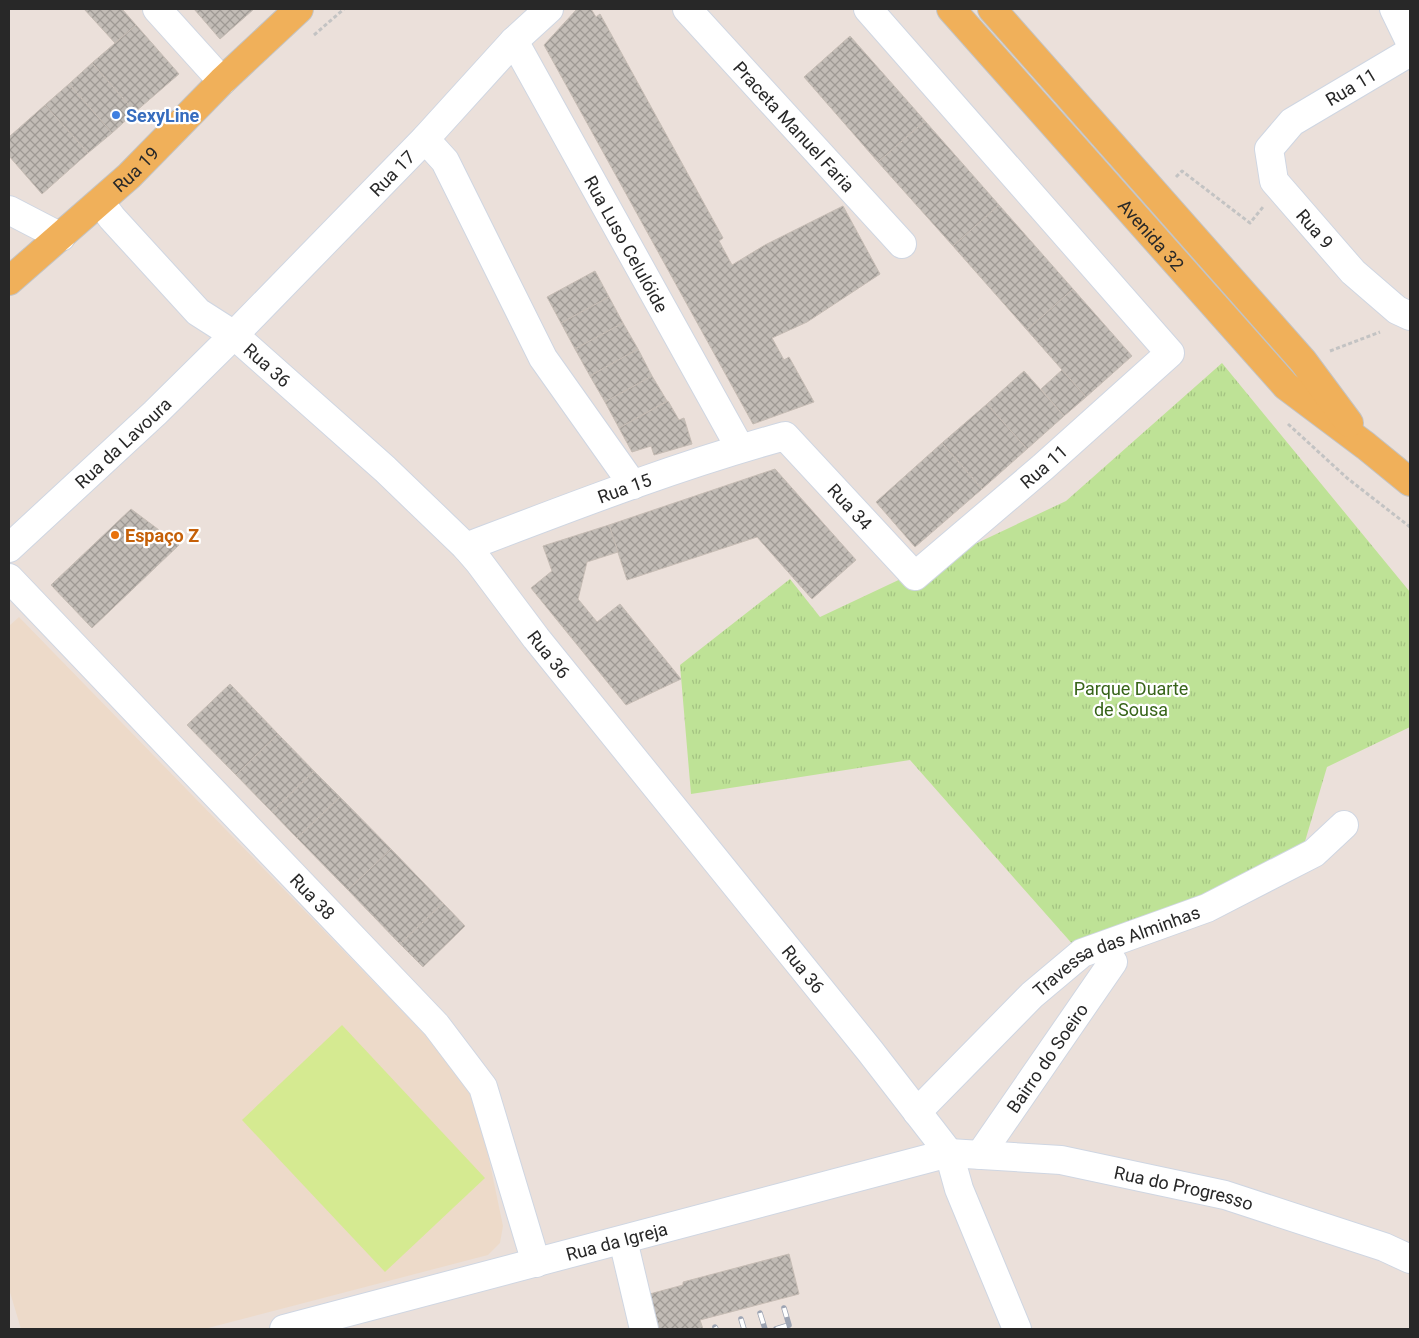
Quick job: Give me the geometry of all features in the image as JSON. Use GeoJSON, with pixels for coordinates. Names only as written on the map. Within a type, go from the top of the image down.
{"type":"FeatureCollection","features":[{"type":"Feature","properties":{"kind":"main road","name":"Rua 19"},"geometry":{"type":"LineString","coordinates":[[9,281],[129,176],[222,81],[299,9]]}},
{"type":"Feature","properties":{"kind":"main road","name":"Avenida 32"},"geometry":{"type":"LineString","coordinates":[[951,9],[1286,386],[1366,446],[1410,482]]}},
{"type":"Feature","properties":{"kind":"main road","name":"Avenida 32"},"geometry":{"type":"LineString","coordinates":[[992,9],[1303,360],[1366,446]]}},
{"type":"Feature","properties":{"kind":"street"},"geometry":{"type":"LineString","coordinates":[[157,9],[222,81]]}},
{"type":"Feature","properties":{"kind":"street","name":"Rua 17"},"geometry":{"type":"LineString","coordinates":[[234,335],[425,139],[514,42],[549,9]]}},
{"type":"Feature","properties":{"kind":"street","name":"Praceta Manuel Faria"},"geometry":{"type":"LineString","coordinates":[[687,9],[902,244]]}},
{"type":"Feature","properties":{"kind":"street","name":"Rua 11"},"geometry":{"type":"LineString","coordinates":[[868,9],[1170,353],[1043,467],[915,576]]}},
{"type":"Feature","properties":{"kind":"street"},"geometry":{"type":"LineString","coordinates":[[1394,9],[1410,42]]}},
{"type":"Feature","properties":{"kind":"street","name":"Rua Luso Celulóide"},"geometry":{"type":"LineString","coordinates":[[514,42],[740,448]]}},
{"type":"Feature","properties":{"kind":"street","name":"Rua 11"},"geometry":{"type":"LineString","coordinates":[[1292,122],[1410,52]]}},
{"type":"Feature","properties":{"kind":"street","name":"Rua 9"},"geometry":{"type":"LineString","coordinates":[[1292,122],[1269,149],[1274,181],[1354,272],[1397,310],[1410,316]]}},
{"type":"Feature","properties":{"kind":"street"},"geometry":{"type":"LineString","coordinates":[[425,139],[446,161],[543,358],[633,485]]}},
{"type":"Feature","properties":{"kind":"street","name":"Rua 36"},"geometry":{"type":"LineString","coordinates":[[100,202],[198,312],[234,335],[385,469],[466,547],[536,638],[870,1051],[949,1153]]}},
{"type":"Feature","properties":{"kind":"street"},"geometry":{"type":"LineString","coordinates":[[9,210],[61,237]]}},
{"type":"Feature","properties":{"kind":"street","name":"Rua da Lavoura"},"geometry":{"type":"LineString","coordinates":[[9,548],[155,413],[234,335]]}},
{"type":"Feature","properties":{"kind":"street","name":"Rua 15"},"geometry":{"type":"LineString","coordinates":[[466,547],[633,485],[740,448],[785,436]]}},
{"type":"Feature","properties":{"kind":"street","name":"Rua 34"},"geometry":{"type":"LineString","coordinates":[[785,436],[915,576]]}},
{"type":"Feature","properties":{"kind":"street","name":"Rua 38"},"geometry":{"type":"LineString","coordinates":[[9,578],[436,1025],[483,1087],[536,1264]]}},
{"type":"Feature","properties":{"kind":"street","name":"Travessa das Alminhas"},"geometry":{"type":"LineString","coordinates":[[918,1112],[1032,995],[1082,953],[1207,908],[1314,853],[1344,826]]}},
{"type":"Feature","properties":{"kind":"street","name":"Bairro do Soeiro"},"geometry":{"type":"LineString","coordinates":[[980,1155],[1113,962]]}},
{"type":"Feature","properties":{"kind":"street"},"geometry":{"type":"LineString","coordinates":[[949,1153],[959,1189],[1017,1329]]}},
{"type":"Feature","properties":{"kind":"street","name":"Rua da Igreja"},"geometry":{"type":"LineString","coordinates":[[284,1329],[536,1264],[949,1153]]}},
{"type":"Feature","properties":{"kind":"street","name":"Rua do Progresso"},"geometry":{"type":"LineString","coordinates":[[949,1153],[1061,1160],[1225,1195],[1384,1248],[1410,1259]]}},
{"type":"Feature","properties":{"kind":"street"},"geometry":{"type":"LineString","coordinates":[[623,1240],[644,1329]]}},
{"type":"Feature","properties":{"kind":"path"},"geometry":{"type":"LineString","coordinates":[[1303,360],[1385,329]]}},
{"type":"Feature","properties":{"kind":"shaded area"},"geometry":{"type":"Polygon","coordinates":[[[19,617],[440,1050],[478,1106],[503,1226],[500,1243],[488,1255],[204,1329],[21,1329],[9,1289],[9,626],[19,617]]]}},
{"type":"Feature","properties":{"kind":"green space","name":"Parque Duarte de Sousa"},"geometry":{"type":"Polygon","coordinates":[[[1222,363],[1410,592],[1410,727],[1327,767],[1301,855],[1075,947],[910,760],[691,794],[680,665],[790,579],[820,617],[1066,501],[1222,363]]]}},
{"type":"Feature","properties":{"kind":"green space"},"geometry":{"type":"Polygon","coordinates":[[[342,1025],[485,1178],[385,1272],[242,1120],[342,1025]]]}},
{"type":"Feature","properties":{"kind":"building"},"geometry":{"type":"Polygon","coordinates":[[[84,9],[122,9],[136,25],[115,43],[84,9]]]}},
{"type":"Feature","properties":{"kind":"building"},"geometry":{"type":"Polygon","coordinates":[[[194,9],[254,9],[220,39],[194,9]]]}},
{"type":"Feature","properties":{"kind":"building"},"geometry":{"type":"Polygon","coordinates":[[[577,9],[591,9],[596,17],[600,14],[723,238],[719,241],[732,265],[765,245],[843,206],[880,274],[807,322],[772,338],[784,360],[789,357],[814,402],[753,424],[544,45],[577,9]]]}},
{"type":"Feature","properties":{"kind":"building"},"geometry":{"type":"Polygon","coordinates":[[[136,25],[179,74],[135,112],[92,63],[136,25]]]}},
{"type":"Feature","properties":{"kind":"building"},"geometry":{"type":"Polygon","coordinates":[[[850,36],[925,121],[878,162],[804,77],[850,36]]]}},
{"type":"Feature","properties":{"kind":"building"},"geometry":{"type":"Polygon","coordinates":[[[92,63],[135,112],[112,133],[69,84],[92,63]]]}},
{"type":"Feature","properties":{"kind":"building"},"geometry":{"type":"Polygon","coordinates":[[[69,84],[112,133],[88,153],[45,105],[69,84]]]}},
{"type":"Feature","properties":{"kind":"building"},"geometry":{"type":"Polygon","coordinates":[[[45,105],[88,153],[42,194],[9,156],[9,137],[45,105]]]}},
{"type":"Feature","properties":{"kind":"building"},"geometry":{"type":"Polygon","coordinates":[[[925,121],[999,205],[953,246],[878,162],[925,121]]]}},
{"type":"Feature","properties":{"kind":"building"},"geometry":{"type":"Polygon","coordinates":[[[999,205],[1073,289],[1027,330],[953,246],[999,205]]]}},
{"type":"Feature","properties":{"kind":"building"},"geometry":{"type":"Polygon","coordinates":[[[595,271],[609,297],[561,323],[547,297],[595,271]]]}},
{"type":"Feature","properties":{"kind":"building"},"geometry":{"type":"Polygon","coordinates":[[[1073,289],[1132,356],[1086,397],[1027,330],[1073,289]]]}},
{"type":"Feature","properties":{"kind":"building"},"geometry":{"type":"Polygon","coordinates":[[[609,297],[623,323],[575,349],[561,323],[609,297]]]}},
{"type":"Feature","properties":{"kind":"building"},"geometry":{"type":"Polygon","coordinates":[[[623,323],[638,349],[590,376],[575,349],[623,323]]]}},
{"type":"Feature","properties":{"kind":"building"},"geometry":{"type":"Polygon","coordinates":[[[638,349],[652,376],[605,402],[590,376],[638,349]]]}},
{"type":"Feature","properties":{"kind":"building"},"geometry":{"type":"Polygon","coordinates":[[[1062,370],[1086,397],[1064,416],[1041,389],[1062,370]]]}},
{"type":"Feature","properties":{"kind":"building"},"geometry":{"type":"Polygon","coordinates":[[[1024,371],[1064,416],[1027,449],[987,404],[1024,371]]]}},
{"type":"Feature","properties":{"kind":"building"},"geometry":{"type":"Polygon","coordinates":[[[652,376],[667,401],[619,428],[605,402],[652,376]]]}},
{"type":"Feature","properties":{"kind":"building"},"geometry":{"type":"Polygon","coordinates":[[[668,401],[679,420],[684,418],[692,444],[654,455],[651,446],[632,452],[619,428],[668,401]]]}},
{"type":"Feature","properties":{"kind":"building"},"geometry":{"type":"Polygon","coordinates":[[[987,404],[1027,449],[982,489],[942,443],[987,404]]]}},
{"type":"Feature","properties":{"kind":"building"},"geometry":{"type":"Polygon","coordinates":[[[942,443],[982,489],[915,547],[876,502],[942,443]]]}},
{"type":"Feature","properties":{"kind":"building"},"geometry":{"type":"Polygon","coordinates":[[[775,469],[856,560],[812,599],[757,537],[627,580],[609,525],[775,469]]]}},
{"type":"Feature","properties":{"kind":"building"},"geometry":{"type":"Polygon","coordinates":[[[131,509],[179,545],[92,628],[51,585],[131,509]]]}},
{"type":"Feature","properties":{"kind":"building"},"geometry":{"type":"Polygon","coordinates":[[[609,525],[618,552],[587,562],[578,599],[597,622],[620,604],[681,679],[626,705],[531,588],[552,571],[543,546],[609,525]]]}},
{"type":"Feature","properties":{"kind":"building"},"geometry":{"type":"Polygon","coordinates":[[[230,684],[278,734],[236,775],[187,725],[230,684]]]}},
{"type":"Feature","properties":{"kind":"building"},"geometry":{"type":"Polygon","coordinates":[[[278,734],[314,771],[272,812],[236,775],[278,734]]]}},
{"type":"Feature","properties":{"kind":"building"},"geometry":{"type":"Polygon","coordinates":[[[314,771],[340,797],[297,838],[272,812],[314,771]]]}},
{"type":"Feature","properties":{"kind":"building"},"geometry":{"type":"Polygon","coordinates":[[[340,797],[391,849],[348,890],[297,838],[340,797]]]}},
{"type":"Feature","properties":{"kind":"building"},"geometry":{"type":"Polygon","coordinates":[[[391,849],[443,903],[400,944],[348,890],[391,849]]]}},
{"type":"Feature","properties":{"kind":"building"},"geometry":{"type":"Polygon","coordinates":[[[443,903],[465,926],[423,967],[400,944],[443,903]]]}},
{"type":"Feature","properties":{"kind":"building"},"geometry":{"type":"Polygon","coordinates":[[[789,1254],[799,1294],[700,1320],[703,1329],[655,1329],[646,1295],[683,1285],[683,1282],[789,1254]]]}},
{"type":"Feature","properties":{"kind":"railway"},"geometry":{"type":"LineString","coordinates":[[776,1329],[789,1325],[784,1308]]}},
{"type":"Feature","properties":{"kind":"railway"},"geometry":{"type":"LineString","coordinates":[[760,1313],[765,1329]]}},
{"type":"Feature","properties":{"kind":"railway"},"geometry":{"type":"LineString","coordinates":[[741,1319],[744,1329]]}},
{"type":"Feature","properties":{"kind":"place","name":"SexyLine"},"geometry":{"type":"Point","coordinates":[116,115]}},
{"type":"Feature","properties":{"kind":"place","name":"Espaço Z"},"geometry":{"type":"Point","coordinates":[115,535]}}]}
